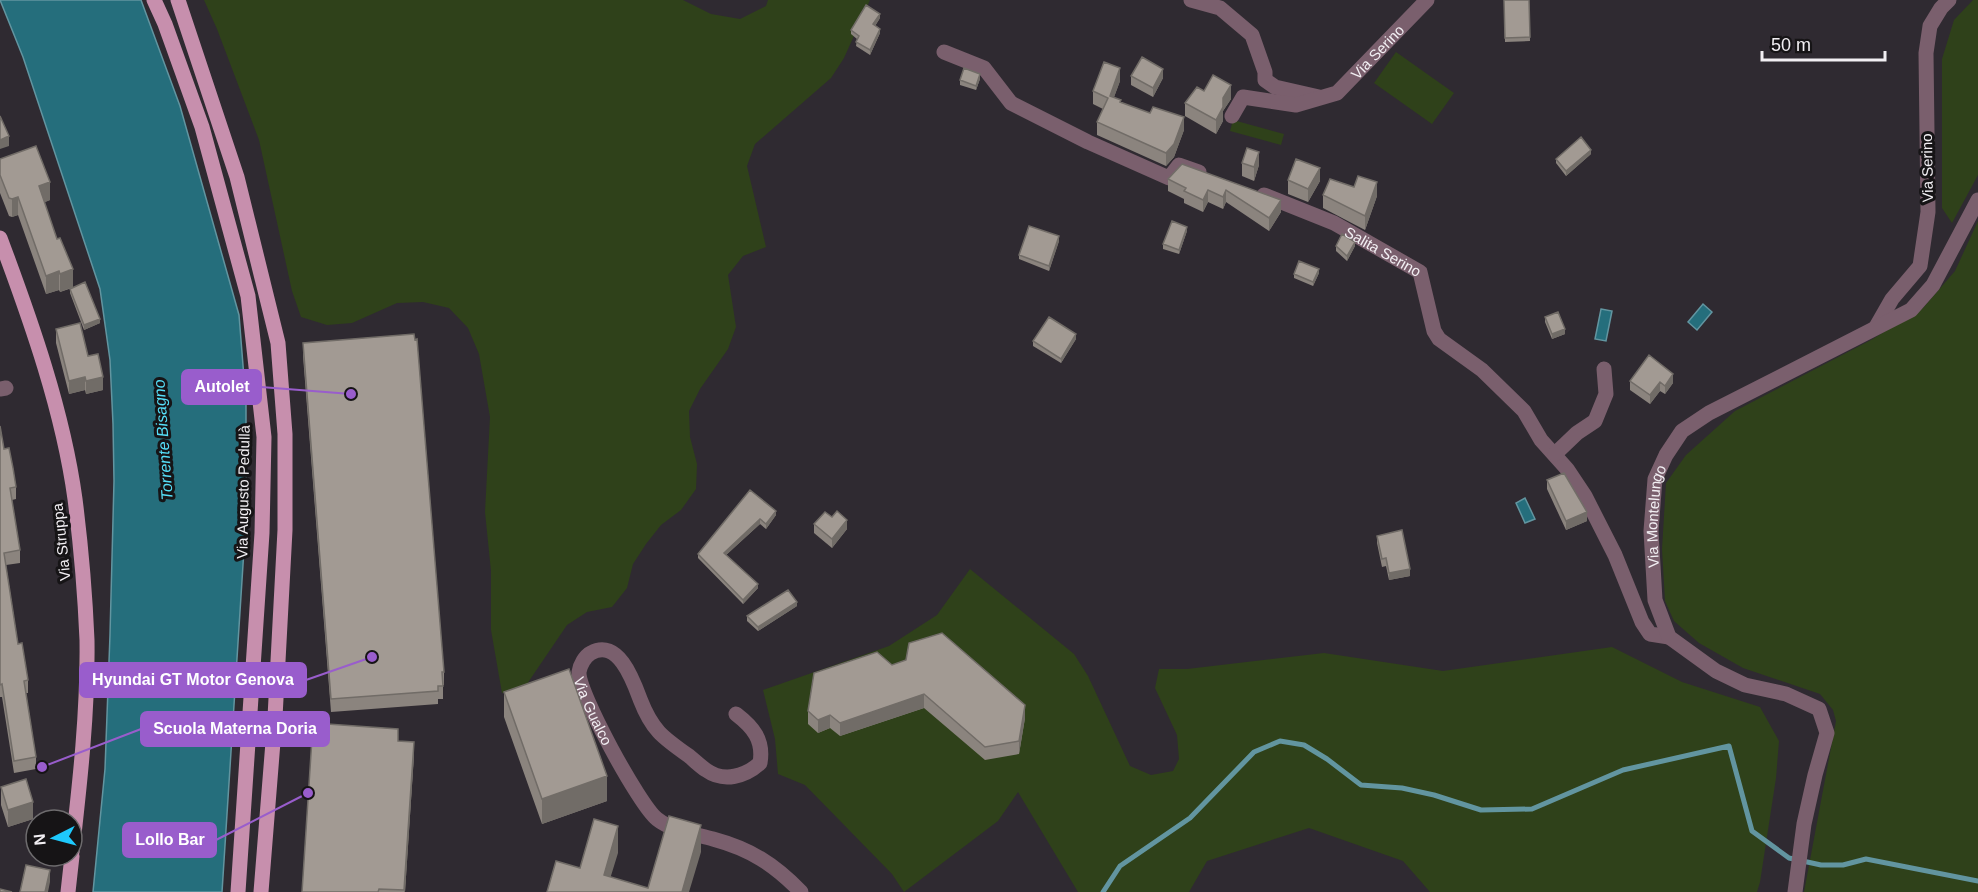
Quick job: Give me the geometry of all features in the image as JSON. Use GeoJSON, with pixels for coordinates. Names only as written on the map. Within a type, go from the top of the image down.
{"type":"FeatureCollection","features":[{"type":"Feature","properties":{"kind":"main road","name":"Via Augusto Pedullà"},"geometry":{"type":"LineString","coordinates":[[154,0],[165,24],[202,127],[248,296],[264,436],[261,544],[238,892]]}},
{"type":"Feature","properties":{"kind":"main road"},"geometry":{"type":"LineString","coordinates":[[178,0],[237,177],[278,343],[285,434],[285,530],[274,728],[261,892]]}},
{"type":"Feature","properties":{"kind":"main road","name":"Via Struppa"},"geometry":{"type":"LineString","coordinates":[[0,238],[28,314],[64,444],[75,499],[87,641],[77,808]]}},
{"type":"Feature","properties":{"kind":"main road","name":"Via Struppa"},"geometry":{"type":"LineString","coordinates":[[68,892],[71,868]]}},
{"type":"Feature","properties":{"kind":"street"},"geometry":{"type":"LineString","coordinates":[[1191,0],[1220,8],[1252,35],[1265,72],[1265,80],[1275,87],[1322,97]]}},
{"type":"Feature","properties":{"kind":"street","name":"Via Serino"},"geometry":{"type":"LineString","coordinates":[[1232,116],[1243,97],[1296,105],[1337,93],[1427,0]]}},
{"type":"Feature","properties":{"kind":"street","name":"Via Serino"},"geometry":{"type":"LineString","coordinates":[[1876,327],[1892,299],[1920,266],[1928,212],[1926,53],[1930,26],[1949,0]]}},
{"type":"Feature","properties":{"kind":"street"},"geometry":{"type":"LineString","coordinates":[[944,52],[984,68],[1011,103],[1088,142],[1169,178],[1179,165],[1209,176]]}},
{"type":"Feature","properties":{"kind":"street","name":"Salita Serino"},"geometry":{"type":"LineString","coordinates":[[1251,190],[1334,223],[1420,272],[1434,331],[1439,339],[1482,370],[1524,411],[1541,440],[1567,468],[1590,505],[1615,555],[1642,622],[1650,634],[1668,637]]}},
{"type":"Feature","properties":{"kind":"street","name":"Via Montelungo"},"geometry":{"type":"LineString","coordinates":[[1668,637],[1655,600],[1651,531],[1656,479],[1666,454],[1682,431],[1709,413],[1911,310],[1933,285],[1978,200]]}},
{"type":"Feature","properties":{"kind":"street"},"geometry":{"type":"LineString","coordinates":[[1555,454],[1577,433],[1595,421],[1606,394],[1604,369]]}},
{"type":"Feature","properties":{"kind":"street"},"geometry":{"type":"LineString","coordinates":[[1668,637],[1716,671],[1745,685],[1785,694],[1819,709],[1827,733],[1804,824],[1795,892]]}},
{"type":"Feature","properties":{"kind":"street","name":"Via Gualco"},"geometry":{"type":"LineString","coordinates":[[736,714],[750,725],[756,734],[760,744],[760,763],[752,771],[741,775],[718,776],[708,772],[654,729],[628,671],[612,652],[601,650],[589,654],[582,662],[579,672],[585,696],[600,728],[656,819],[670,827],[720,841],[757,855],[791,881],[801,892]]}},
{"type":"Feature","properties":{"kind":"green space"},"geometry":{"type":"Polygon","coordinates":[[[204,0],[683,0],[711,14],[740,19],[766,6],[768,0],[870,0],[844,58],[831,78],[755,144],[747,166],[766,247],[743,256],[728,275],[736,327],[728,349],[700,389],[689,411],[690,437],[697,464],[696,489],[681,510],[661,525],[646,544],[633,564],[627,588],[612,607],[587,612],[567,625],[527,684],[502,693],[491,630],[491,571],[485,512],[490,417],[479,354],[468,328],[449,308],[423,302],[397,303],[352,323],[327,325],[301,317],[292,291],[259,140],[204,0]]]}},
{"type":"Feature","properties":{"kind":"green space"},"geometry":{"type":"Polygon","coordinates":[[[1973,0],[1978,0],[1978,175],[1952,223],[1942,208],[1942,59],[1954,20],[1973,0]]]}},
{"type":"Feature","properties":{"kind":"green space"},"geometry":{"type":"Polygon","coordinates":[[[1396,52],[1454,93],[1432,124],[1374,83],[1396,52]]]}},
{"type":"Feature","properties":{"kind":"green space"},"geometry":{"type":"Polygon","coordinates":[[[1233,120],[1284,134],[1281,145],[1230,131],[1233,120]]]}},
{"type":"Feature","properties":{"kind":"green space"},"geometry":{"type":"Polygon","coordinates":[[[1978,221],[1978,892],[1804,892],[1836,721],[1833,710],[1820,694],[1743,668],[1699,643],[1674,621],[1665,601],[1662,549],[1666,483],[1686,455],[1735,411],[1871,340],[1923,308],[1955,271],[1978,221]]]}},
{"type":"Feature","properties":{"kind":"green space"},"geometry":{"type":"Polygon","coordinates":[[[970,569],[1074,654],[1088,676],[1130,766],[1151,775],[1173,771],[1179,759],[1177,735],[1155,688],[1159,669],[1187,669],[1324,653],[1443,671],[1612,647],[1682,682],[1760,707],[1779,741],[1776,778],[1757,892],[1430,892],[1403,861],[1309,828],[1207,861],[1189,892],[1078,892],[1018,792],[998,821],[904,892],[892,874],[805,785],[778,774],[775,739],[763,690],[889,646],[937,615],[970,569]]]}},
{"type":"Feature","properties":{"kind":"water","name":"Torrente Bisagno"},"geometry":{"type":"Polygon","coordinates":[[[0,0],[141,0],[180,106],[239,315],[246,403],[246,518],[222,892],[93,892],[105,769],[110,635],[114,481],[110,360],[100,289],[23,57],[0,0]]]}},
{"type":"Feature","properties":{"kind":"water"},"geometry":{"type":"Polygon","coordinates":[[[1703,304],[1712,312],[1697,330],[1688,322],[1703,304]]]}},
{"type":"Feature","properties":{"kind":"water"},"geometry":{"type":"Polygon","coordinates":[[[1601,309],[1612,311],[1606,341],[1595,339],[1601,309]]]}},
{"type":"Feature","properties":{"kind":"water"},"geometry":{"type":"Polygon","coordinates":[[[1525,498],[1535,519],[1525,523],[1516,503],[1525,498]]]}},
{"type":"Feature","properties":{"kind":"building"},"geometry":{"type":"Polygon","coordinates":[[[1504,0],[1529,0],[1530,37],[1505,38],[1504,0]]]}},
{"type":"Feature","properties":{"kind":"building"},"geometry":{"type":"Polygon","coordinates":[[[866,5],[880,14],[873,24],[880,29],[870,50],[856,42],[859,36],[851,30],[866,5]]]}},
{"type":"Feature","properties":{"kind":"building"},"geometry":{"type":"Polygon","coordinates":[[[1142,57],[1163,69],[1153,88],[1131,76],[1142,57]]]}},
{"type":"Feature","properties":{"kind":"building"},"geometry":{"type":"Polygon","coordinates":[[[1104,62],[1120,68],[1110,96],[1150,113],[1153,107],[1184,117],[1174,144],[1166,153],[1097,122],[1108,98],[1093,91],[1104,62]]]}},
{"type":"Feature","properties":{"kind":"building"},"geometry":{"type":"Polygon","coordinates":[[[964,68],[980,74],[976,86],[960,80],[964,68]]]}},
{"type":"Feature","properties":{"kind":"building"},"geometry":{"type":"Polygon","coordinates":[[[1213,75],[1231,85],[1223,98],[1223,107],[1216,120],[1185,103],[1197,87],[1204,91],[1213,75]]]}},
{"type":"Feature","properties":{"kind":"building"},"geometry":{"type":"Polygon","coordinates":[[[0,116],[9,136],[0,140],[0,116]]]}},
{"type":"Feature","properties":{"kind":"building"},"geometry":{"type":"Polygon","coordinates":[[[1581,137],[1591,150],[1566,171],[1556,159],[1581,137]]]}},
{"type":"Feature","properties":{"kind":"building"},"geometry":{"type":"Polygon","coordinates":[[[36,146],[50,182],[39,186],[57,239],[60,238],[73,269],[46,276],[18,197],[9,198],[0,175],[0,159],[36,146]]]}},
{"type":"Feature","properties":{"kind":"building"},"geometry":{"type":"Polygon","coordinates":[[[1247,148],[1259,152],[1254,167],[1242,163],[1247,148]]]}},
{"type":"Feature","properties":{"kind":"building"},"geometry":{"type":"Polygon","coordinates":[[[1296,159],[1320,168],[1308,189],[1288,180],[1296,159]]]}},
{"type":"Feature","properties":{"kind":"building"},"geometry":{"type":"Polygon","coordinates":[[[1182,164],[1281,200],[1269,218],[1226,190],[1223,197],[1208,190],[1203,200],[1184,191],[1186,188],[1168,179],[1182,164]]]}},
{"type":"Feature","properties":{"kind":"building"},"geometry":{"type":"Polygon","coordinates":[[[1358,176],[1377,182],[1365,216],[1323,195],[1330,179],[1354,187],[1358,176]]]}},
{"type":"Feature","properties":{"kind":"building"},"geometry":{"type":"Polygon","coordinates":[[[1172,221],[1187,227],[1179,250],[1163,244],[1172,221]]]}},
{"type":"Feature","properties":{"kind":"building"},"geometry":{"type":"Polygon","coordinates":[[[1029,226],[1059,236],[1049,266],[1019,255],[1029,226]]]}},
{"type":"Feature","properties":{"kind":"building"},"geometry":{"type":"Polygon","coordinates":[[[1342,234],[1355,242],[1347,256],[1336,246],[1342,234]]]}},
{"type":"Feature","properties":{"kind":"building"},"geometry":{"type":"Polygon","coordinates":[[[1299,261],[1319,269],[1313,282],[1294,274],[1299,261]]]}},
{"type":"Feature","properties":{"kind":"building"},"geometry":{"type":"Polygon","coordinates":[[[85,282],[100,319],[84,325],[70,289],[85,282]]]}},
{"type":"Feature","properties":{"kind":"building"},"geometry":{"type":"Polygon","coordinates":[[[1558,312],[1565,329],[1552,334],[1545,317],[1558,312]]]}},
{"type":"Feature","properties":{"kind":"building"},"geometry":{"type":"Polygon","coordinates":[[[1049,317],[1076,334],[1061,359],[1033,341],[1049,317]]]}},
{"type":"Feature","properties":{"kind":"building"},"geometry":{"type":"Polygon","coordinates":[[[80,323],[88,356],[98,354],[103,377],[86,381],[85,377],[69,381],[56,329],[80,323]]]}},
{"type":"Feature","properties":{"kind":"building"},"geometry":{"type":"Polygon","coordinates":[[[414,334],[415,340],[417,339],[444,672],[442,672],[443,686],[438,686],[438,691],[331,699],[303,343],[414,334]]]}},
{"type":"Feature","properties":{"kind":"building"},"geometry":{"type":"Polygon","coordinates":[[[1649,355],[1673,374],[1665,386],[1660,382],[1650,395],[1630,381],[1649,355]]]}},
{"type":"Feature","properties":{"kind":"building"},"geometry":{"type":"Polygon","coordinates":[[[0,426],[4,449],[9,448],[13,468],[16,487],[10,488],[20,550],[4,553],[18,644],[22,643],[28,680],[24,681],[36,757],[14,761],[2,684],[0,685],[0,426]]]}},
{"type":"Feature","properties":{"kind":"building"},"geometry":{"type":"Polygon","coordinates":[[[1564,473],[1587,512],[1566,521],[1547,480],[1564,473]]]}},
{"type":"Feature","properties":{"kind":"building"},"geometry":{"type":"Polygon","coordinates":[[[750,490],[776,511],[766,524],[760,519],[724,553],[758,584],[743,600],[698,554],[750,490]]]}},
{"type":"Feature","properties":{"kind":"building"},"geometry":{"type":"Polygon","coordinates":[[[837,511],[847,520],[832,539],[814,524],[825,512],[832,517],[837,511]]]}},
{"type":"Feature","properties":{"kind":"building"},"geometry":{"type":"Polygon","coordinates":[[[1402,530],[1410,569],[1389,573],[1386,558],[1382,559],[1377,536],[1402,530]]]}},
{"type":"Feature","properties":{"kind":"building"},"geometry":{"type":"Polygon","coordinates":[[[788,590],[797,602],[758,627],[747,616],[788,590]]]}},
{"type":"Feature","properties":{"kind":"building"},"geometry":{"type":"Polygon","coordinates":[[[942,633],[1025,705],[1019,741],[985,747],[924,694],[840,723],[830,715],[818,720],[808,711],[814,673],[877,652],[892,665],[906,660],[909,643],[942,633]]]}},
{"type":"Feature","properties":{"kind":"building"},"geometry":{"type":"Polygon","coordinates":[[[569,669],[607,776],[542,799],[504,692],[569,669]]]}},
{"type":"Feature","properties":{"kind":"building"},"geometry":{"type":"Polygon","coordinates":[[[313,723],[398,729],[398,741],[414,742],[404,890],[302,892],[313,723]]]}},
{"type":"Feature","properties":{"kind":"building"},"geometry":{"type":"Polygon","coordinates":[[[26,779],[33,802],[8,810],[1,787],[26,779]]]}},
{"type":"Feature","properties":{"kind":"building"},"geometry":{"type":"Polygon","coordinates":[[[669,816],[701,825],[682,892],[547,892],[556,861],[580,868],[594,819],[618,826],[604,875],[648,888],[669,816]]]}},
{"type":"Feature","properties":{"kind":"building"},"geometry":{"type":"Polygon","coordinates":[[[25,868],[50,870],[45,892],[20,892],[25,868]]]}},
{"type":"Feature","properties":{"kind":"waterway"},"geometry":{"type":"LineString","coordinates":[[1103,892],[1120,866],[1190,818],[1254,752],[1280,741],[1304,745],[1361,785],[1402,788],[1434,795],[1481,810],[1532,809],[1623,770],[1729,746],[1752,831],[1789,858],[1821,865],[1843,865],[1866,859],[1978,881]]}},
{"type":"Feature","properties":{"kind":"place","name":"Autolet"},"geometry":{"type":"Point","coordinates":[351,394]}},
{"type":"Feature","properties":{"kind":"place","name":"Hyundai GT Motor Genova"},"geometry":{"type":"Point","coordinates":[372,657]}},
{"type":"Feature","properties":{"kind":"place","name":"Scuola Materna Doria"},"geometry":{"type":"Point","coordinates":[42,767]}},
{"type":"Feature","properties":{"kind":"place","name":"Lollo Bar"},"geometry":{"type":"Point","coordinates":[308,793]}}]}
